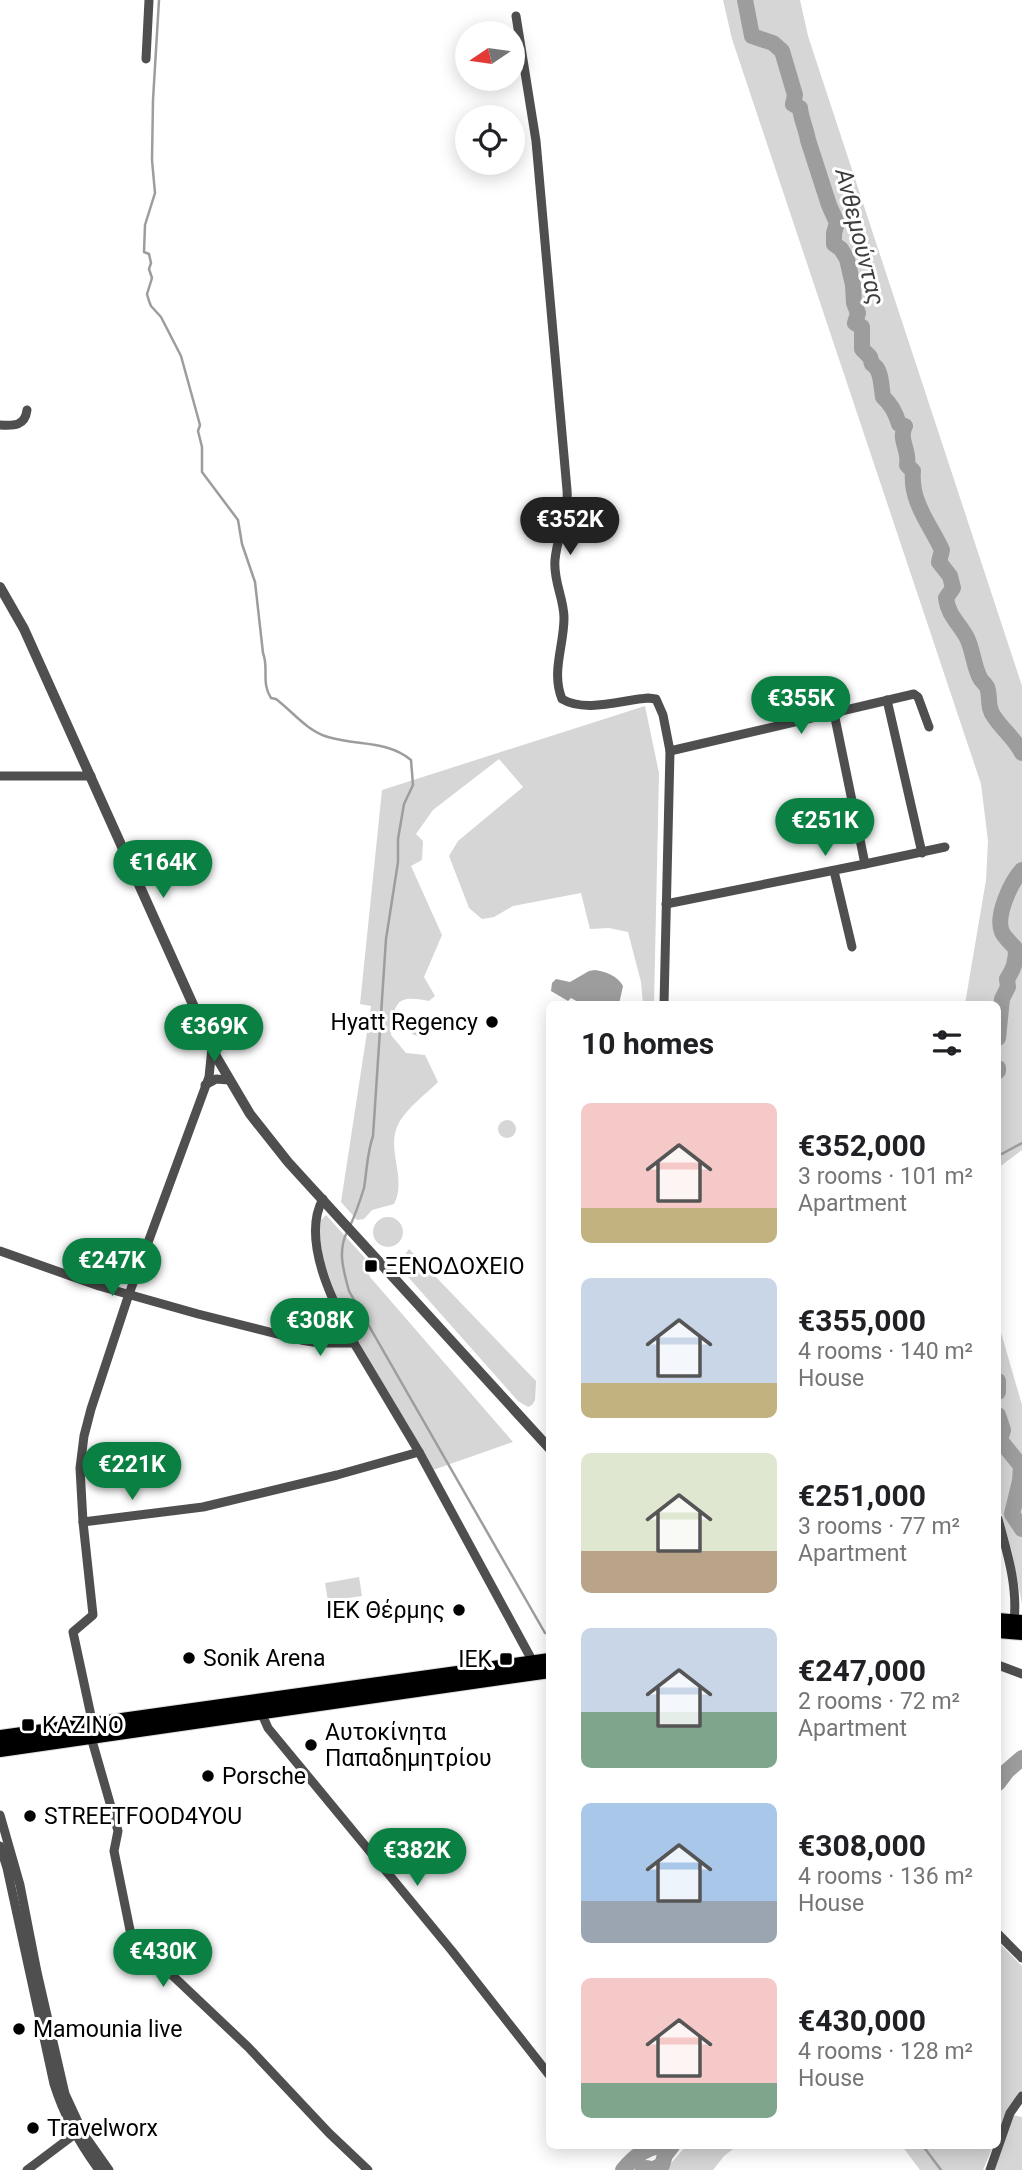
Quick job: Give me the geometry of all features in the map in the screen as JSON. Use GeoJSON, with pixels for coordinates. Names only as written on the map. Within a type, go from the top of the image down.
{"type":"FeatureCollection","features":[{"type":"Feature","properties":{"kind":"main road"},"geometry":{"type":"LineString","coordinates":[[1001,1621],[1019,1625]]}},
{"type":"Feature","properties":{"kind":"main road"},"geometry":{"type":"LineString","coordinates":[[1001,1630],[1019,1625]]}},
{"type":"Feature","properties":{"kind":"main road"},"geometry":{"type":"LineString","coordinates":[[92,1731],[261,1712],[545,1667]]}},
{"type":"Feature","properties":{"kind":"main road"},"geometry":{"type":"LineString","coordinates":[[2,1748],[92,1731],[545,1667]]}},
{"type":"Feature","properties":{"kind":"street"},"geometry":{"type":"LineString","coordinates":[[146,59],[149,0]]}},
{"type":"Feature","properties":{"kind":"street"},"geometry":{"type":"LineString","coordinates":[[516,16],[536,141],[568,491],[567,514],[557,547],[554,570],[564,619],[558,689],[562,699],[572,704],[600,705],[656,699],[663,715],[670,751],[664,1001]]}},
{"type":"Feature","properties":{"kind":"street"},"geometry":{"type":"LineString","coordinates":[[0,425],[22,423],[27,410]]}},
{"type":"Feature","properties":{"kind":"street"},"geometry":{"type":"LineString","coordinates":[[0,587],[24,629],[212,1047],[250,1114],[275,1147],[546,1445]]}},
{"type":"Feature","properties":{"kind":"street"},"geometry":{"type":"LineString","coordinates":[[670,751],[917,695],[929,727]]}},
{"type":"Feature","properties":{"kind":"street"},"geometry":{"type":"LineString","coordinates":[[887,701],[922,853]]}},
{"type":"Feature","properties":{"kind":"street"},"geometry":{"type":"LineString","coordinates":[[834,713],[865,864]]}},
{"type":"Feature","properties":{"kind":"street"},"geometry":{"type":"LineString","coordinates":[[0,776],[91,776]]}},
{"type":"Feature","properties":{"kind":"street"},"geometry":{"type":"LineString","coordinates":[[666,904],[945,847]]}},
{"type":"Feature","properties":{"kind":"street"},"geometry":{"type":"LineString","coordinates":[[834,871],[852,947]]}},
{"type":"Feature","properties":{"kind":"street"},"geometry":{"type":"LineString","coordinates":[[212,1047],[211,1068],[129,1294],[84,1436],[80,1468],[83,1522],[94,1605],[93,1615],[72,1632],[92,1731],[116,1820],[118,1838],[114,1851],[130,1930],[135,1940],[248,2047],[368,2170]]}},
{"type":"Feature","properties":{"kind":"street"},"geometry":{"type":"LineString","coordinates":[[205,1085],[216,1079],[229,1080]]}},
{"type":"Feature","properties":{"kind":"street"},"geometry":{"type":"LineString","coordinates":[[323,1199],[316,1217],[317,1252],[340,1316],[545,1667]]}},
{"type":"Feature","properties":{"kind":"street"},"geometry":{"type":"LineString","coordinates":[[0,1251],[99,1286],[198,1314],[301,1340],[354,1343]]}},
{"type":"Feature","properties":{"kind":"street"},"geometry":{"type":"LineString","coordinates":[[83,1522],[203,1507],[419,1452]]}},
{"type":"Feature","properties":{"kind":"street"},"geometry":{"type":"LineString","coordinates":[[1001,1530],[1015,1589],[1019,1625]]}},
{"type":"Feature","properties":{"kind":"street"},"geometry":{"type":"LineString","coordinates":[[1001,1666],[1022,1674]]}},
{"type":"Feature","properties":{"kind":"street"},"geometry":{"type":"LineString","coordinates":[[261,1712],[274,1736],[452,1951],[546,2071]]}},
{"type":"Feature","properties":{"kind":"street"},"geometry":{"type":"LineString","coordinates":[[0,1815],[20,1885],[65,2094],[83,2133],[109,2170]]}},
{"type":"Feature","properties":{"kind":"street"},"geometry":{"type":"LineString","coordinates":[[0,1846],[54,2084],[75,2134],[99,2170]]}},
{"type":"Feature","properties":{"kind":"street"},"geometry":{"type":"LineString","coordinates":[[1001,1937],[1022,1958]]}},
{"type":"Feature","properties":{"kind":"street"},"geometry":{"type":"LineString","coordinates":[[1001,2139],[1010,2113],[1022,2096]]}},
{"type":"Feature","properties":{"kind":"street"},"geometry":{"type":"LineString","coordinates":[[27,2170],[75,2134]]}},
{"type":"Feature","properties":{"kind":"street"},"geometry":{"type":"LineString","coordinates":[[990,2170],[997,2149]]}},
{"type":"Feature","properties":{"kind":"shaded area"},"geometry":{"type":"Polygon","coordinates":[[[723,0],[800,0],[808,36],[1022,686],[1022,1150],[1001,1166],[1001,1001],[966,1001],[986,880],[988,841],[981,784],[732,39],[723,0]]]}},
{"type":"Feature","properties":{"kind":"shaded area"},"geometry":{"type":"Polygon","coordinates":[[[645,706],[659,773],[654,1001],[643,1001],[641,982],[628,932],[609,928],[590,929],[581,893],[513,906],[494,917],[482,919],[469,908],[449,856],[458,841],[523,787],[499,759],[433,810],[416,834],[423,841],[422,860],[411,866],[442,935],[424,977],[435,996],[429,1001],[409,999],[398,1003],[391,1035],[406,1053],[425,1055],[438,1082],[410,1109],[397,1127],[394,1146],[399,1185],[394,1204],[372,1210],[364,1219],[357,1220],[341,1202],[371,1006],[360,1004],[382,790],[645,706]]]}},
{"type":"Feature","properties":{"kind":"shaded area"},"geometry":{"type":"Polygon","coordinates":[[[589,971],[603,972],[618,979],[623,986],[620,1001],[576,1001],[571,998],[568,1001],[551,991],[552,983],[556,979],[570,982],[589,971]]]}},
{"type":"Feature","properties":{"kind":"shaded area"},"geometry":{"type":"Polygon","coordinates":[[[414,1018],[422,1018],[427,1027],[425,1034],[414,1036],[409,1031],[409,1023],[414,1018]]]}},
{"type":"Feature","properties":{"kind":"shaded area"},"geometry":{"type":"Polygon","coordinates":[[[503,1120],[511,1120],[516,1129],[514,1136],[503,1138],[498,1133],[498,1125],[503,1120]]]}},
{"type":"Feature","properties":{"kind":"shaded area"},"geometry":{"type":"Polygon","coordinates":[[[326,1215],[365,1258],[364,1263],[370,1277],[513,1442],[433,1470],[344,1316],[320,1252],[318,1223],[326,1215]]]}},
{"type":"Feature","properties":{"kind":"shaded area"},"geometry":{"type":"Polygon","coordinates":[[[388,1217],[399,1221],[403,1232],[399,1243],[388,1247],[377,1243],[373,1232],[377,1221],[388,1217]]]}},
{"type":"Feature","properties":{"kind":"shaded area"},"geometry":{"type":"Polygon","coordinates":[[[409,1249],[536,1381],[535,1400],[532,1405],[528,1407],[518,1401],[401,1269],[399,1263],[409,1249]]]}},
{"type":"Feature","properties":{"kind":"shaded area"},"geometry":{"type":"Polygon","coordinates":[[[1001,1332],[1022,1405],[1022,1604],[1001,1513],[1001,1332]]]}},
{"type":"Feature","properties":{"kind":"shaded area"},"geometry":{"type":"Polygon","coordinates":[[[359,1577],[362,1596],[328,1601],[325,1583],[359,1577]]]}},
{"type":"Feature","properties":{"kind":"shaded area"},"geometry":{"type":"Polygon","coordinates":[[[1001,1945],[1022,1966],[1022,2091],[1001,2126],[1001,1945]]]}},
{"type":"Feature","properties":{"kind":"shaded area"},"geometry":{"type":"Polygon","coordinates":[[[1013,2115],[1022,2117],[1022,2170],[992,2170],[1013,2115]]]}},
{"type":"Feature","properties":{"kind":"shaded area"},"geometry":{"type":"Polygon","coordinates":[[[683,2149],[733,2149],[713,2170],[665,2170],[683,2149]]]}},
{"type":"Feature","properties":{"kind":"shaded area"},"geometry":{"type":"Polygon","coordinates":[[[904,2149],[992,2149],[983,2170],[920,2170],[904,2149]]]}},
{"type":"Feature","properties":{"kind":"waterway"},"geometry":{"type":"LineString","coordinates":[[159,0],[153,100],[152,160],[155,193],[145,225],[144,252],[149,254],[152,278],[147,294],[151,306],[161,317],[181,356],[200,425],[198,431],[202,447],[202,472],[238,520],[242,544],[255,582],[268,692],[271,698],[276,699],[320,734],[339,740],[382,746],[411,760],[413,785],[404,804],[386,939],[373,1136],[364,1188],[350,1226]]}},
{"type":"Feature","properties":{"kind":"waterway","name":"Ανθεμούντας"},"geometry":{"type":"LineString","coordinates":[[745,0],[752,36],[773,43],[782,51],[795,95],[793,104],[800,108],[808,140],[837,223],[834,244],[847,259],[858,313],[855,323],[862,327],[862,349],[878,370],[883,397],[893,409],[899,424],[905,426],[903,440],[907,465],[913,471],[915,493],[942,550],[939,562],[950,576],[953,588],[946,598],[949,609],[968,641],[978,673],[987,687],[992,714],[1022,753]]}},
{"type":"Feature","properties":{"kind":"waterway","name":"Ανθεμούντας"},"geometry":{"type":"LineString","coordinates":[[1001,1009],[1008,987],[1007,979],[1016,957],[1016,949],[1002,932],[1002,909],[1022,870]]}},
{"type":"Feature","properties":{"kind":"waterway"},"geometry":{"type":"LineString","coordinates":[[1001,1154],[1022,1143]]}},
{"type":"Feature","properties":{"kind":"waterway"},"geometry":{"type":"LineString","coordinates":[[347,1232],[342,1254],[349,1291],[545,1633]]}},
{"type":"Feature","properties":{"kind":"waterway","name":"Ανθεμούντας"},"geometry":{"type":"LineString","coordinates":[[1001,1424],[1001,1437]]}},
{"type":"Feature","properties":{"kind":"waterway","name":"Ανθεμούντας"},"geometry":{"type":"LineString","coordinates":[[1001,1441],[1021,1466],[1012,1514],[1022,1529]]}},
{"type":"Feature","properties":{"kind":"waterway","name":"Ανθεμούντας"},"geometry":{"type":"LineString","coordinates":[[1001,1779],[1022,1758]]}},
{"type":"Feature","properties":{"kind":"waterway","name":"Ανθεμούντας"},"geometry":{"type":"LineString","coordinates":[[623,2170],[648,2149]]}},
{"type":"Feature","properties":{"kind":"waterway","name":"Ανθεμούντας"},"geometry":{"type":"LineString","coordinates":[[643,2170],[652,2170],[662,2165],[670,2149]]}},
{"type":"Feature","properties":{"kind":"waterway","name":"Ανθεμούντας"},"geometry":{"type":"LineString","coordinates":[[662,2165],[677,2149]]}},
{"type":"Feature","properties":{"kind":"waterway"},"geometry":{"type":"LineString","coordinates":[[925,2149],[941,2170]]}},
{"type":"Feature","properties":{"kind":"place","name":"Hyatt Regency"},"geometry":{"type":"Point","coordinates":[492,1022]}},
{"type":"Feature","properties":{"kind":"place","name":"ΞΕΝΟΔΟΧΕΙΟ"},"geometry":{"type":"Point","coordinates":[371,1266]}},
{"type":"Feature","properties":{"kind":"place","name":"ΙΕΚ Θέρμης"},"geometry":{"type":"Point","coordinates":[459,1610]}},
{"type":"Feature","properties":{"kind":"place","name":"Sonik Arena"},"geometry":{"type":"Point","coordinates":[189,1658]}},
{"type":"Feature","properties":{"kind":"place","name":"ΙΕΚ"},"geometry":{"type":"Point","coordinates":[506,1659]}},
{"type":"Feature","properties":{"kind":"place","name":"ΚΑΖΙΝΟ"},"geometry":{"type":"Point","coordinates":[28,1725]}},
{"type":"Feature","properties":{"kind":"place","name":"Αυτοκίνητα Παπαδημητρίου"},"geometry":{"type":"Point","coordinates":[311,1745]}},
{"type":"Feature","properties":{"kind":"place","name":"Porsche"},"geometry":{"type":"Point","coordinates":[208,1776]}},
{"type":"Feature","properties":{"kind":"place","name":"STREETFOOD4YOU"},"geometry":{"type":"Point","coordinates":[30,1816]}},
{"type":"Feature","properties":{"kind":"place","name":"Mamounia live"},"geometry":{"type":"Point","coordinates":[19,2029]}},
{"type":"Feature","properties":{"kind":"place","name":"Travelworx"},"geometry":{"type":"Point","coordinates":[33,2128]}}]}
